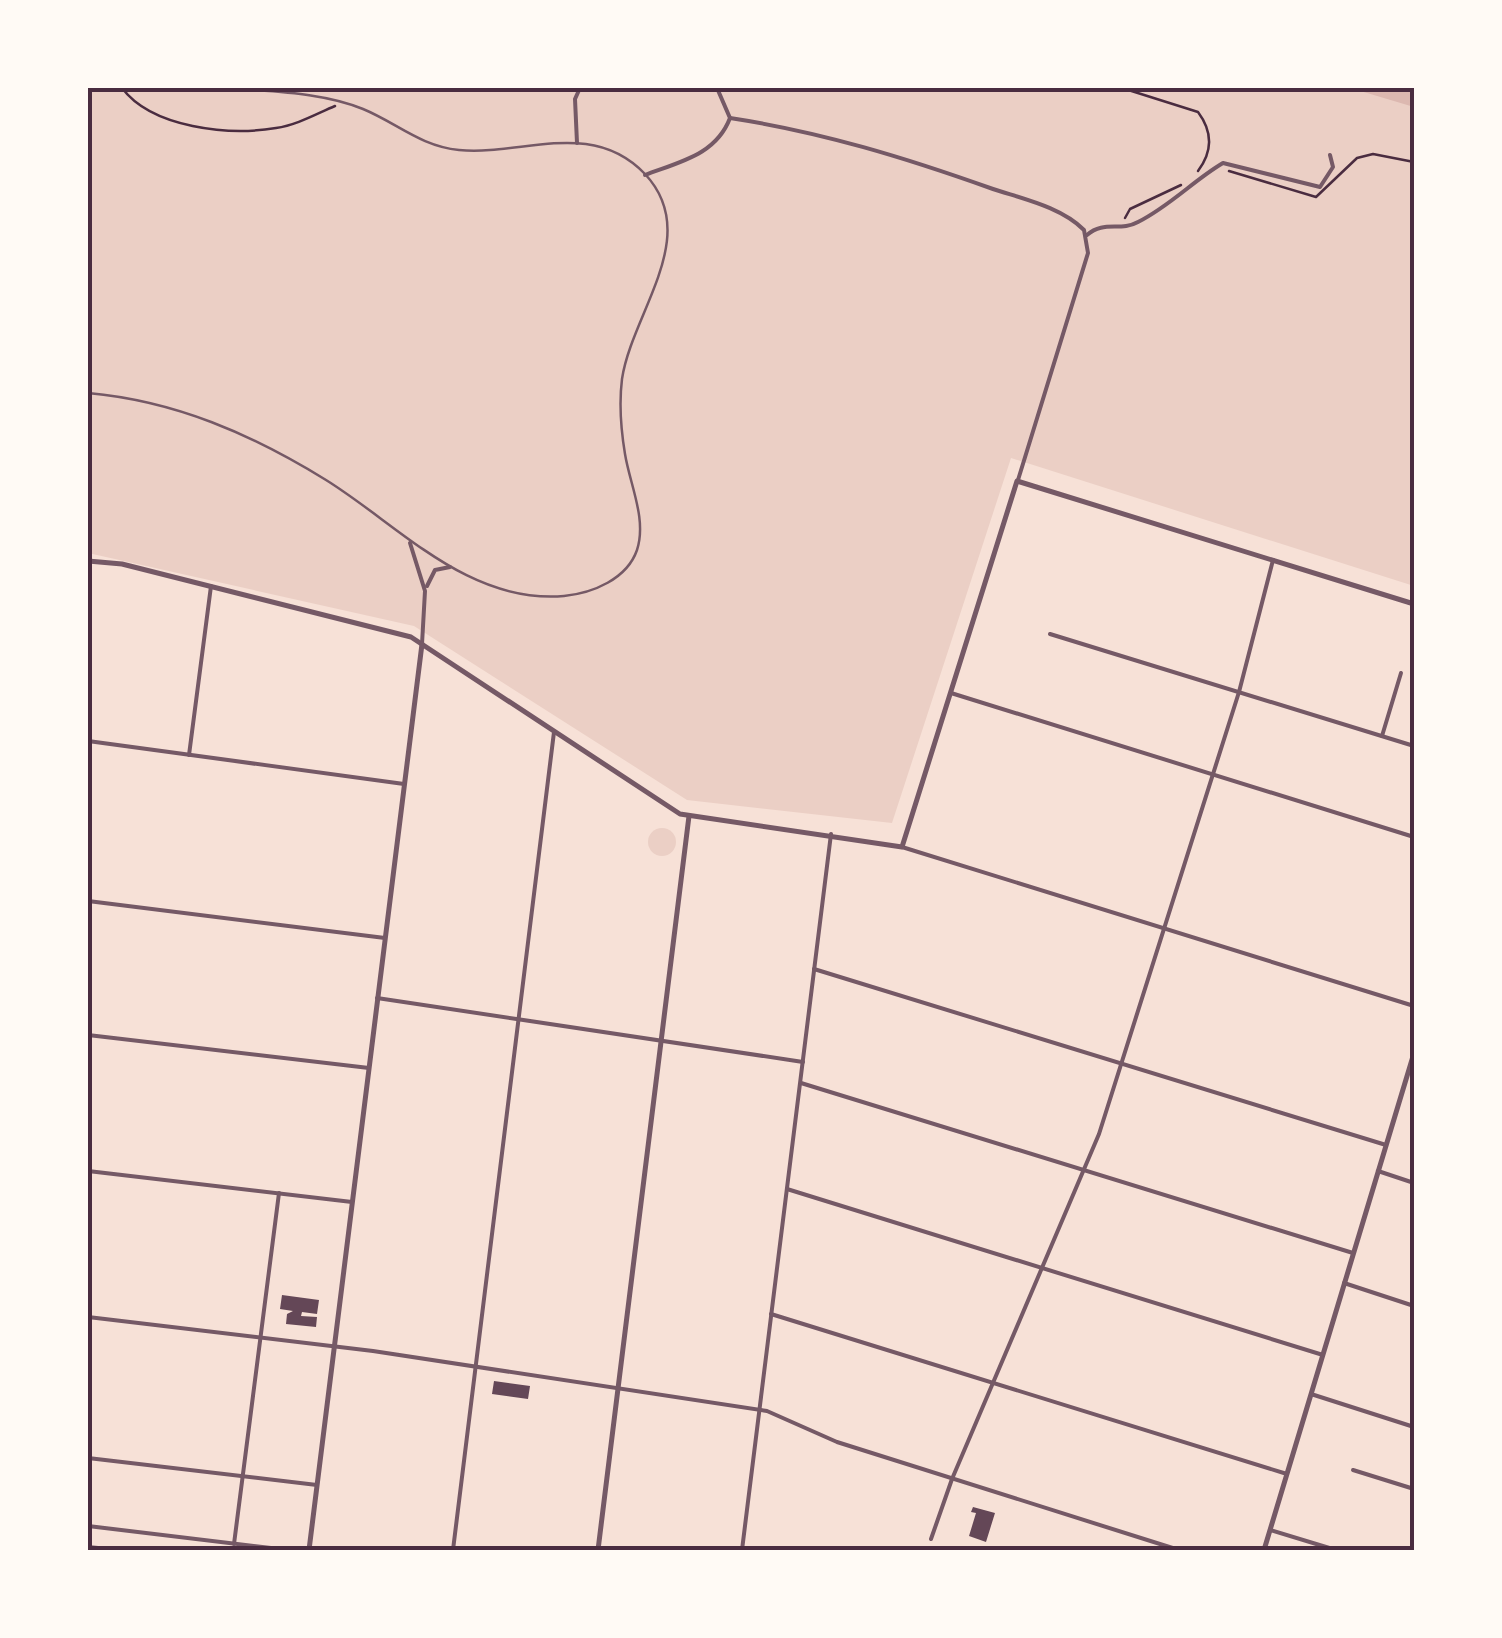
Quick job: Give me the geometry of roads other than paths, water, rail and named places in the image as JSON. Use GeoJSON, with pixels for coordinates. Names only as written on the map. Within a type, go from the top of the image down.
{"type":"FeatureCollection","features":[{"type":"Feature","properties":{"kind":"street"},"geometry":{"type":"LineString","coordinates":[[577,143],[575,99],[580,88]]}},
{"type":"Feature","properties":{"kind":"street"},"geometry":{"type":"LineString","coordinates":[[717,88],[730,118]]}},
{"type":"Feature","properties":{"kind":"street"},"geometry":{"type":"LineString","coordinates":[[645,175],[702,152],[730,118]]}},
{"type":"Feature","properties":{"kind":"street"},"geometry":{"type":"LineString","coordinates":[[730,118],[811,131],[886,152],[1047,208],[1073,220],[1087,235],[1088,252],[902,847]]}},
{"type":"Feature","properties":{"kind":"street"},"geometry":{"type":"LineString","coordinates":[[1087,235],[1100,225],[1124,226],[1178,199],[1217,167],[1234,164],[1308,188],[1320,187],[1332,168],[1330,155]]}},
{"type":"Feature","properties":{"kind":"street"},"geometry":{"type":"LineString","coordinates":[[1017,481],[1414,604]]}},
{"type":"Feature","properties":{"kind":"street"},"geometry":{"type":"LineString","coordinates":[[308,1550],[422,644],[425,591],[410,543]]}},
{"type":"Feature","properties":{"kind":"street"},"geometry":{"type":"LineString","coordinates":[[931,1539],[952,1479],[1084,1170],[1123,1063],[1239,692],[1273,560]]}},
{"type":"Feature","properties":{"kind":"street"},"geometry":{"type":"LineString","coordinates":[[88,561],[122,564],[412,637],[666,807],[689,816],[902,847],[1414,1006]]}},
{"type":"Feature","properties":{"kind":"street"},"geometry":{"type":"LineString","coordinates":[[425,591],[435,570],[450,567]]}},
{"type":"Feature","properties":{"kind":"street"},"geometry":{"type":"LineString","coordinates":[[190,755],[211,586]]}},
{"type":"Feature","properties":{"kind":"street"},"geometry":{"type":"LineString","coordinates":[[1050,634],[1414,746]]}},
{"type":"Feature","properties":{"kind":"street"},"geometry":{"type":"LineString","coordinates":[[1382,736],[1400,673]]}},
{"type":"Feature","properties":{"kind":"street"},"geometry":{"type":"LineString","coordinates":[[950,693],[1414,836]]}},
{"type":"Feature","properties":{"kind":"street"},"geometry":{"type":"LineString","coordinates":[[453,1550],[554,732]]}},
{"type":"Feature","properties":{"kind":"street"},"geometry":{"type":"LineString","coordinates":[[88,744],[404,784]]}},
{"type":"Feature","properties":{"kind":"street"},"geometry":{"type":"LineString","coordinates":[[598,1550],[689,816]]}},
{"type":"Feature","properties":{"kind":"street"},"geometry":{"type":"LineString","coordinates":[[742,1550],[831,834]]}},
{"type":"Feature","properties":{"kind":"street"},"geometry":{"type":"LineString","coordinates":[[88,900],[385,938]]}},
{"type":"Feature","properties":{"kind":"street"},"geometry":{"type":"LineString","coordinates":[[814,969],[1386,1145]]}},
{"type":"Feature","properties":{"kind":"street"},"geometry":{"type":"LineString","coordinates":[[377,998],[803,1062]]}},
{"type":"Feature","properties":{"kind":"street"},"geometry":{"type":"LineString","coordinates":[[88,1035],[368,1068]]}},
{"type":"Feature","properties":{"kind":"street"},"geometry":{"type":"LineString","coordinates":[[1264,1550],[1414,1053]]}},
{"type":"Feature","properties":{"kind":"street"},"geometry":{"type":"LineString","coordinates":[[801,1082],[1352,1253]]}},
{"type":"Feature","properties":{"kind":"street"},"geometry":{"type":"LineString","coordinates":[[88,1171],[352,1202]]}},
{"type":"Feature","properties":{"kind":"street"},"geometry":{"type":"LineString","coordinates":[[1378,1171],[1414,1183]]}},
{"type":"Feature","properties":{"kind":"street"},"geometry":{"type":"LineString","coordinates":[[787,1189],[1323,1354]]}},
{"type":"Feature","properties":{"kind":"street"},"geometry":{"type":"LineString","coordinates":[[234,1544],[279,1193]]}},
{"type":"Feature","properties":{"kind":"street"},"geometry":{"type":"LineString","coordinates":[[1344,1283],[1414,1306]]}},
{"type":"Feature","properties":{"kind":"street"},"geometry":{"type":"LineString","coordinates":[[772,1314],[1287,1474]]}},
{"type":"Feature","properties":{"kind":"street"},"geometry":{"type":"LineString","coordinates":[[88,1317],[334,1346],[759,1409],[789,1418],[838,1442],[1180,1550]]}},
{"type":"Feature","properties":{"kind":"street"},"geometry":{"type":"LineString","coordinates":[[1311,1394],[1414,1426]]}},
{"type":"Feature","properties":{"kind":"street"},"geometry":{"type":"LineString","coordinates":[[88,1458],[317,1485]]}},
{"type":"Feature","properties":{"kind":"street"},"geometry":{"type":"LineString","coordinates":[[1353,1470],[1414,1488]]}},
{"type":"Feature","properties":{"kind":"street"},"geometry":{"type":"LineString","coordinates":[[88,1526],[288,1550]]}},
{"type":"Feature","properties":{"kind":"street"},"geometry":{"type":"LineString","coordinates":[[1270,1530],[1336,1550]]}},
{"type":"Feature","properties":{"kind":"street"},"geometry":{"type":"LineString","coordinates":[[88,1547],[118,1550]]}},
{"type":"Feature","properties":{"kind":"lane"},"geometry":{"type":"LineString","coordinates":[[88,393],[174,407],[236,431],[339,489],[410,543],[450,567],[510,590],[559,596],[605,584],[626,568],[635,554],[640,528],[624,450],[621,387],[633,334],[663,265],[668,238],[662,200],[645,175],[624,158],[577,143],[543,141],[480,151],[438,147],[405,134],[367,111],[341,103],[229,88]]}}]}
